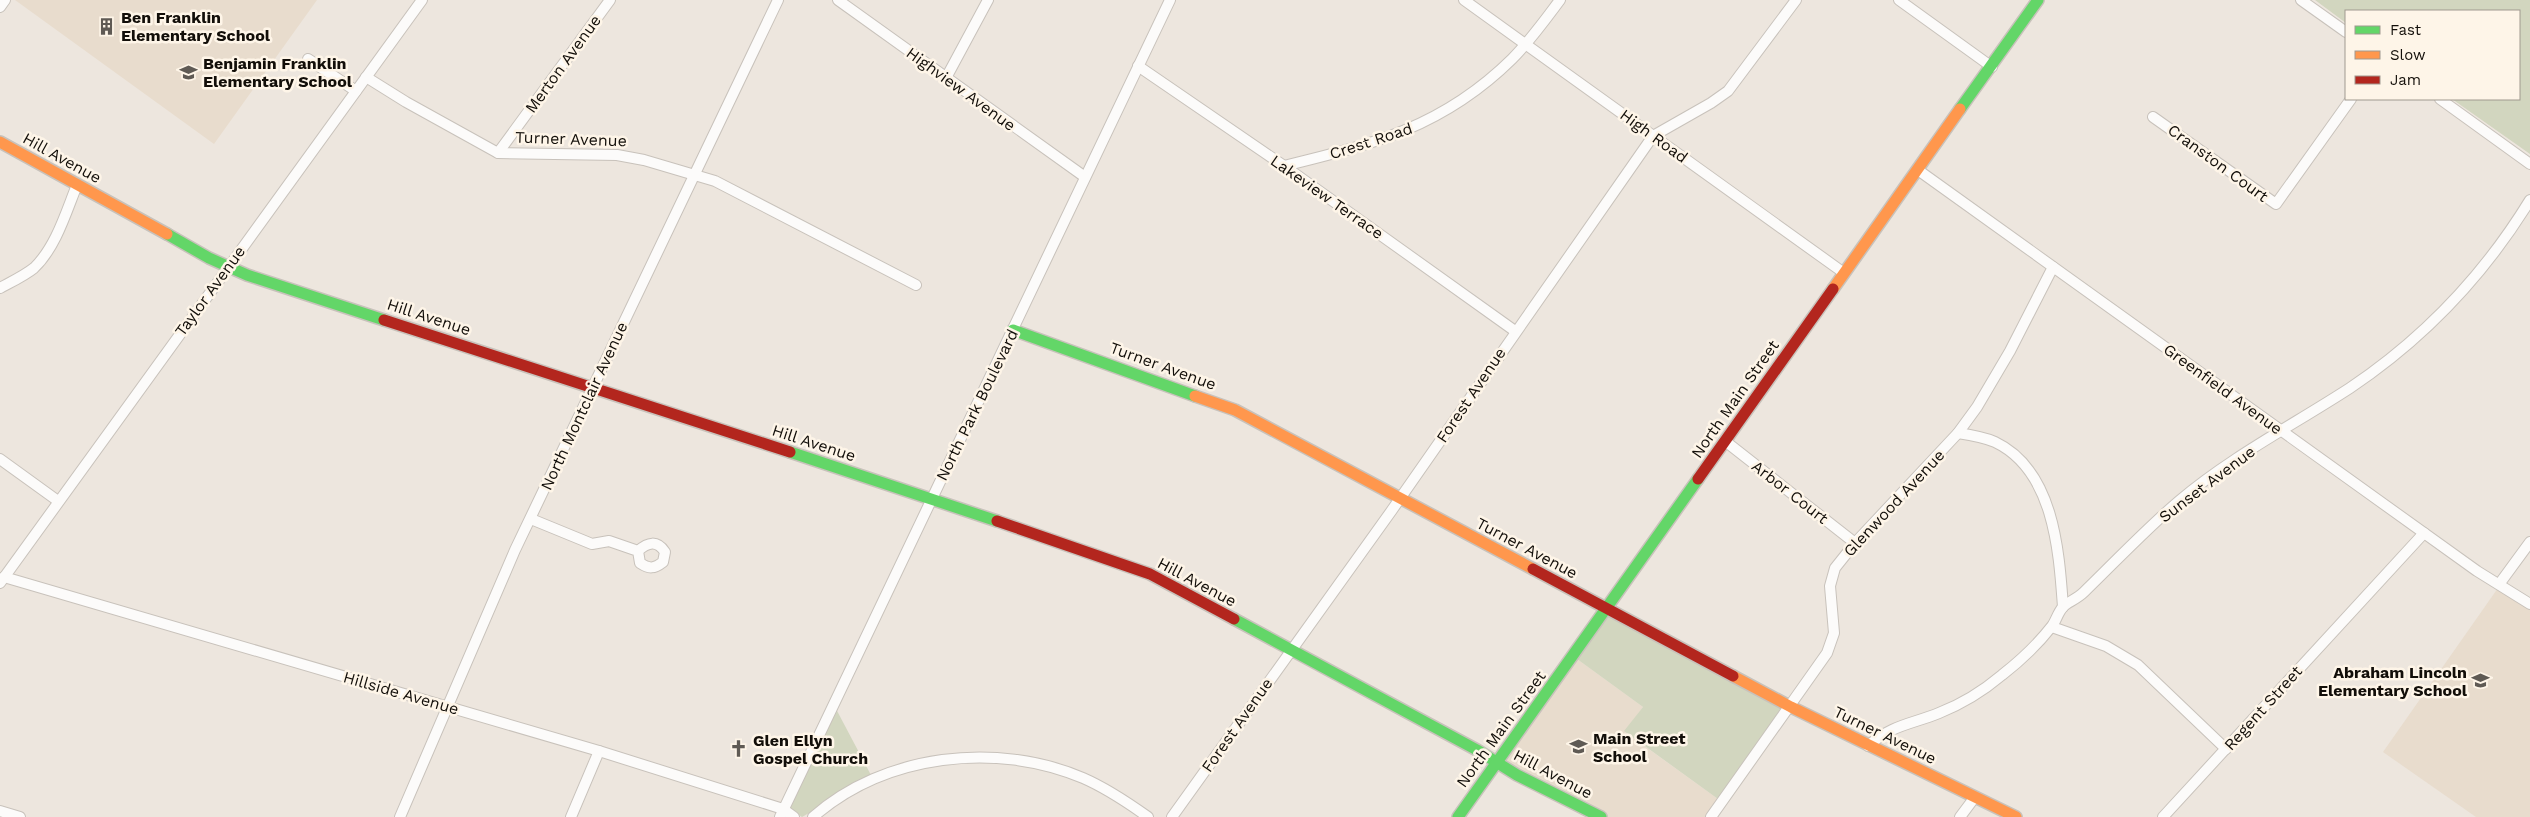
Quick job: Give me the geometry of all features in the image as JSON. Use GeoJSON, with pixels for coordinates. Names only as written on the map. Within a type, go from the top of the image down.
{"type":"FeatureCollection","features":[{"type":"Feature","properties":{"kind":"street"},"geometry":{"type":"LineString","coordinates":[[0,7],[5,0]]}},
{"type":"Feature","properties":{"kind":"street","name":"Taylor Avenue"},"geometry":{"type":"LineString","coordinates":[[2,580],[422,0]]}},
{"type":"Feature","properties":{"kind":"street","name":"Merton Avenue"},"geometry":{"type":"LineString","coordinates":[[498,153],[610,0]]}},
{"type":"Feature","properties":{"kind":"street","name":"North Montclair Avenue"},"geometry":{"type":"LineString","coordinates":[[400,817],[515,550],[778,0]]}},
{"type":"Feature","properties":{"kind":"street","name":"Highview Avenue"},"geometry":{"type":"LineString","coordinates":[[838,0],[1085,177]]}},
{"type":"Feature","properties":{"kind":"street"},"geometry":{"type":"LineString","coordinates":[[946,78],[988,0]]}},
{"type":"Feature","properties":{"kind":"street","name":"North Park Boulevard"},"geometry":{"type":"LineString","coordinates":[[781,813],[1170,0]]}},
{"type":"Feature","properties":{"kind":"street","name":"High Road"},"geometry":{"type":"LineString","coordinates":[[1464,0],[1844,273]]}},
{"type":"Feature","properties":{"kind":"street","name":"Crest Road"},"geometry":{"type":"LineString","coordinates":[[1284,166],[1379,142],[1432,119],[1483,85],[1525,44],[1560,0]]}},
{"type":"Feature","properties":{"kind":"street","name":"Forest Avenue"},"geometry":{"type":"LineString","coordinates":[[1172,817],[1400,499],[1515,331],[1653,136],[1711,103],[1728,91],[1796,0]]}},
{"type":"Feature","properties":{"kind":"street"},"geometry":{"type":"LineString","coordinates":[[1899,0],[1992,67]]}},
{"type":"Feature","properties":{"kind":"street","name":"North Main Street"},"geometry":{"type":"LineString","coordinates":[[1458,817],[1607,610],[2038,0]]}},
{"type":"Feature","properties":{"kind":"street"},"geometry":{"type":"LineString","coordinates":[[2302,0],[2345,31]]}},
{"type":"Feature","properties":{"kind":"street"},"geometry":{"type":"LineString","coordinates":[[308,59],[356,91]]}},
{"type":"Feature","properties":{"kind":"street","name":"Lakeview Terrace"},"geometry":{"type":"LineString","coordinates":[[1138,66],[1284,166],[1515,331]]}},
{"type":"Feature","properties":{"kind":"street","name":"Turner Avenue"},"geometry":{"type":"LineString","coordinates":[[366,77],[406,102],[498,153],[617,154],[715,181],[916,285]]}},
{"type":"Feature","properties":{"kind":"street","name":"Cranston Court"},"geometry":{"type":"LineString","coordinates":[[2153,116],[2276,204],[2349,100]]}},
{"type":"Feature","properties":{"kind":"street"},"geometry":{"type":"LineString","coordinates":[[2441,100],[2530,164]]}},
{"type":"Feature","properties":{"kind":"street","name":"Hill Avenue"},"geometry":{"type":"LineString","coordinates":[[0,142],[228,266],[257,278],[594,387],[1150,574],[1600,817]]}},
{"type":"Feature","properties":{"kind":"street","name":"Greenfield Avenue"},"geometry":{"type":"LineString","coordinates":[[1918,170],[2477,571],[2500,583],[2530,604]]}},
{"type":"Feature","properties":{"kind":"street"},"geometry":{"type":"LineString","coordinates":[[0,288],[24,275],[40,262],[58,230],[77,185]]}},
{"type":"Feature","properties":{"kind":"street","name":"Sunset Avenue"},"geometry":{"type":"LineString","coordinates":[[1868,746],[1882,733],[1941,713],[1973,696],[2002,676],[2052,627],[2063,607],[2075,601],[2123,552],[2180,500],[2281,431],[2366,377],[2424,330],[2487,262],[2530,200]]}},
{"type":"Feature","properties":{"kind":"street","name":"Glenwood Avenue"},"geometry":{"type":"LineString","coordinates":[[1710,817],[1824,659],[1831,645],[1834,619],[1830,586],[1835,568],[1855,543],[1958,434],[1977,407],[2010,351],[2053,267]]}},
{"type":"Feature","properties":{"kind":"street","name":"Turner Avenue"},"geometry":{"type":"LineString","coordinates":[[1013,330],[1235,410],[1607,610],[1791,706],[1868,746],[2016,817]]}},
{"type":"Feature","properties":{"kind":"street"},"geometry":{"type":"LineString","coordinates":[[1958,434],[1989,439],[2004,447],[2027,467],[2034,478],[2056,539],[2063,607]]}},
{"type":"Feature","properties":{"kind":"street","name":"Arbor Court"},"geometry":{"type":"LineString","coordinates":[[1725,441],[1855,543]]}},
{"type":"Feature","properties":{"kind":"street"},"geometry":{"type":"LineString","coordinates":[[0,459],[58,501]]}},
{"type":"Feature","properties":{"kind":"street"},"geometry":{"type":"LineString","coordinates":[[531,519],[592,544],[609,541],[638,551]]}},
{"type":"Feature","properties":{"kind":"street","name":"Regent Street"},"geometry":{"type":"LineString","coordinates":[[2163,817],[2424,533]]}},
{"type":"Feature","properties":{"kind":"street"},"geometry":{"type":"LineString","coordinates":[[2500,583],[2530,542]]}},
{"type":"Feature","properties":{"kind":"street","name":"Hillside Avenue"},"geometry":{"type":"LineString","coordinates":[[2,580],[599,750],[794,817]]}},
{"type":"Feature","properties":{"kind":"street"},"geometry":{"type":"LineString","coordinates":[[2052,627],[2106,646],[2138,665],[2226,748]]}},
{"type":"Feature","properties":{"kind":"street"},"geometry":{"type":"LineString","coordinates":[[571,817],[599,750]]}},
{"type":"Feature","properties":{"kind":"street"},"geometry":{"type":"LineString","coordinates":[[813,817],[827,805],[846,794],[892,773],[943,759],[983,757],[1027,762],[1060,770],[1104,788],[1148,817]]}},
{"type":"Feature","properties":{"kind":"street"},"geometry":{"type":"LineString","coordinates":[[1960,817],[1975,797]]}},
{"type":"Feature","properties":{"kind":"street"},"geometry":{"type":"LineString","coordinates":[[0,811],[20,817]]}},
{"type":"Feature","properties":{"kind":"shaded area","name":"Benjamin Franklin Elementary School"},"geometry":{"type":"Polygon","coordinates":[[[15,0],[317,0],[214,144],[15,0]]]}},
{"type":"Feature","properties":{"kind":"shaded area","name":"Abraham Lincoln Elementary School"},"geometry":{"type":"Polygon","coordinates":[[[2498,588],[2530,610],[2530,817],[2476,817],[2383,752],[2498,588]]]}},
{"type":"Feature","properties":{"kind":"shaded area","name":"Main Street School"},"geometry":{"type":"Polygon","coordinates":[[[1577,659],[1643,707],[1625,732],[1718,799],[1706,817],[1608,817],[1502,762],[1577,659]]]}},
{"type":"Feature","properties":{"kind":"green space"},"geometry":{"type":"Polygon","coordinates":[[[2315,0],[2530,0],[2530,154],[2453,100],[2520,100],[2520,10],[2345,10],[2345,22],[2315,0]]]}},
{"type":"Feature","properties":{"kind":"green space"},"geometry":{"type":"Polygon","coordinates":[[[1609,616],[1784,706],[1718,799],[1624,731],[1643,707],[1577,659],[1609,616]]]}},
{"type":"Feature","properties":{"kind":"green space"},"geometry":{"type":"Polygon","coordinates":[[[835,707],[872,777],[802,817],[787,806],[835,707]]]}},
{"type":"Feature","properties":{"kind":"traffic: fast"},"geometry":{"type":"LineString","coordinates":[[1960,109],[2038,0]]}},
{"type":"Feature","properties":{"kind":"traffic: fast"},"geometry":{"type":"LineString","coordinates":[[167,234],[209,258],[247,275],[384,320]]}},
{"type":"Feature","properties":{"kind":"traffic: fast"},"geometry":{"type":"LineString","coordinates":[[1013,330],[1195,396]]}},
{"type":"Feature","properties":{"kind":"traffic: fast"},"geometry":{"type":"LineString","coordinates":[[790,452],[997,521]]}},
{"type":"Feature","properties":{"kind":"traffic: fast"},"geometry":{"type":"LineString","coordinates":[[1458,817],[1698,479]]}},
{"type":"Feature","properties":{"kind":"traffic: fast"},"geometry":{"type":"LineString","coordinates":[[1234,619],[1477,750],[1517,775],[1601,817]]}},
{"type":"Feature","properties":{"kind":"traffic: slow"},"geometry":{"type":"LineString","coordinates":[[1833,289],[1960,109]]}},
{"type":"Feature","properties":{"kind":"traffic: slow"},"geometry":{"type":"LineString","coordinates":[[0,142],[167,234]]}},
{"type":"Feature","properties":{"kind":"traffic: slow"},"geometry":{"type":"LineString","coordinates":[[1195,396],[1235,410],[1533,569]]}},
{"type":"Feature","properties":{"kind":"traffic: slow"},"geometry":{"type":"LineString","coordinates":[[1733,676],[1791,707],[2016,817]]}},
{"type":"Feature","properties":{"kind":"traffic: jam"},"geometry":{"type":"LineString","coordinates":[[1698,479],[1833,289]]}},
{"type":"Feature","properties":{"kind":"traffic: jam"},"geometry":{"type":"LineString","coordinates":[[384,320],[790,452]]}},
{"type":"Feature","properties":{"kind":"traffic: jam"},"geometry":{"type":"LineString","coordinates":[[997,521],[1150,574],[1234,619]]}},
{"type":"Feature","properties":{"kind":"traffic: jam"},"geometry":{"type":"LineString","coordinates":[[1533,569],[1733,676]]}},
{"type":"Feature","properties":{"kind":"place","name":"Ben Franklin Elementary School"},"geometry":{"type":"Point","coordinates":[107,26]}},
{"type":"Feature","properties":{"kind":"place","name":"Benjamin Franklin Elementary School"},"geometry":{"type":"Point","coordinates":[189,72]}},
{"type":"Feature","properties":{"kind":"place","name":"Abraham Lincoln Elementary School"},"geometry":{"type":"Point","coordinates":[2481,681]}},
{"type":"Feature","properties":{"kind":"place","name":"Main Street School"},"geometry":{"type":"Point","coordinates":[1579,747]}},
{"type":"Feature","properties":{"kind":"place","name":"Glen Ellyn Gospel Church"},"geometry":{"type":"Point","coordinates":[739,749]}}]}
